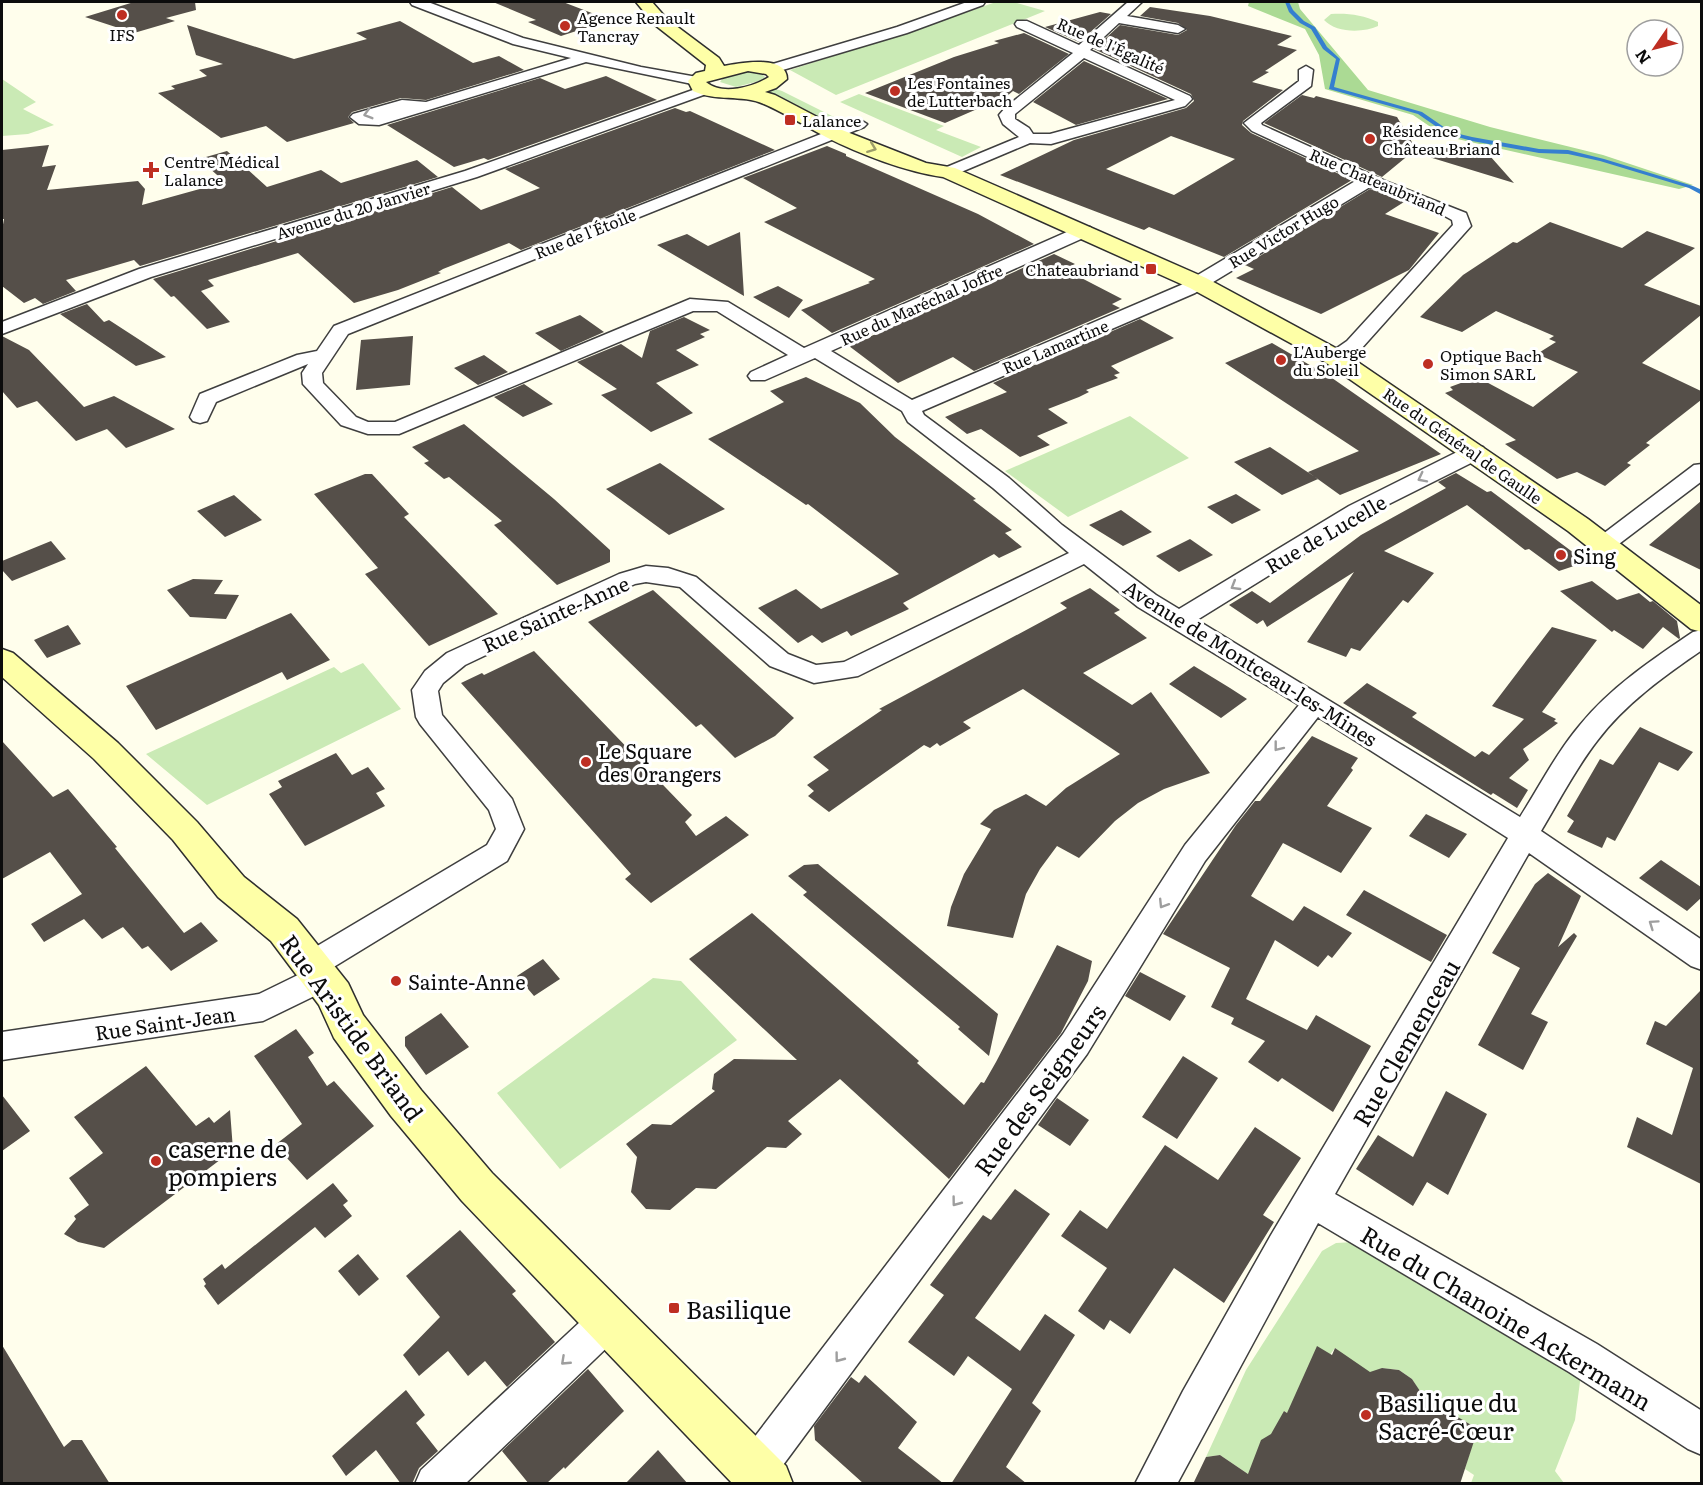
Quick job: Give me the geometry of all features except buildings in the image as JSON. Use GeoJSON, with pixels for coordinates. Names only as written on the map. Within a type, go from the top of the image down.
{"type":"FeatureCollection","features":[{"type":"Feature","properties":{"kind":"main road"},"geometry":{"type":"LineString","coordinates":[[644,2],[662,22],[713,62],[716,67],[705,81]]}},
{"type":"Feature","properties":{"kind":"main road"},"geometry":{"type":"LineString","coordinates":[[692,25],[731,58],[772,76],[801,96]]}},
{"type":"Feature","properties":{"kind":"main road"},"geometry":{"type":"LineString","coordinates":[[705,81],[748,66]]}},
{"type":"Feature","properties":{"kind":"main road"},"geometry":{"type":"LineString","coordinates":[[705,81],[714,93],[740,92],[772,76]]}},
{"type":"Feature","properties":{"kind":"main road","name":"Rue du Général de Gaulle"},"geometry":{"type":"LineString","coordinates":[[740,92],[769,99],[835,134],[922,168],[948,172],[1084,231],[1198,283],[1334,357],[1475,452],[1603,545],[1701,621]]}},
{"type":"Feature","properties":{"kind":"main road","name":"Rue du Général de Gaulle"},"geometry":{"type":"LineString","coordinates":[[835,112],[938,163],[948,172]]}},
{"type":"Feature","properties":{"kind":"main road","name":"Rue Aristide Briand"},"geometry":{"type":"LineString","coordinates":[[2,660],[106,751],[185,831],[231,887],[284,930],[334,995],[348,1026],[406,1103],[477,1187],[761,1477]]}},
{"type":"Feature","properties":{"kind":"street"},"geometry":{"type":"LineString","coordinates":[[417,2],[518,41],[647,72],[705,81]]}},
{"type":"Feature","properties":{"kind":"street"},"geometry":{"type":"LineString","coordinates":[[772,76],[978,2]]}},
{"type":"Feature","properties":{"kind":"street"},"geometry":{"type":"LineString","coordinates":[[948,172],[1028,138],[1024,131],[1008,121],[1007,116],[1135,2]]}},
{"type":"Feature","properties":{"kind":"street"},"geometry":{"type":"LineString","coordinates":[[1116,18],[1178,29]]}},
{"type":"Feature","properties":{"kind":"street","name":"Rue de l'Égalité"},"geometry":{"type":"LineString","coordinates":[[1022,24],[1185,99],[1180,103],[1051,139],[1028,138]]}},
{"type":"Feature","properties":{"kind":"street"},"geometry":{"type":"LineString","coordinates":[[425,106],[585,57]]}},
{"type":"Feature","properties":{"kind":"street","name":"Rue Chateaubriand"},"geometry":{"type":"LineString","coordinates":[[1306,70],[1306,83],[1252,123],[1257,128],[1369,180],[1449,211],[1460,218],[1462,226],[1354,345],[1334,357]]}},
{"type":"Feature","properties":{"kind":"street","name":"Avenue du 20 Janvier"},"geometry":{"type":"LineString","coordinates":[[2,328],[145,273],[471,174],[705,81]]}},
{"type":"Feature","properties":{"kind":"street","name":"Rue de l'Étoile"},"geometry":{"type":"LineString","coordinates":[[809,353],[720,306],[690,305],[399,428],[373,431],[353,426],[313,384],[312,373],[341,330],[859,124]]}},
{"type":"Feature","properties":{"kind":"street","name":"Rue Victor Hugo"},"geometry":{"type":"LineString","coordinates":[[1198,283],[1369,180]]}},
{"type":"Feature","properties":{"kind":"street","name":"Rue du Maréchal Joffre"},"geometry":{"type":"LineString","coordinates":[[758,376],[1084,231]]}},
{"type":"Feature","properties":{"kind":"street","name":"Rue Lamartine"},"geometry":{"type":"LineString","coordinates":[[910,408],[1198,283]]}},
{"type":"Feature","properties":{"kind":"street","name":"Avenue de Montceau-les-Mines"},"geometry":{"type":"LineString","coordinates":[[809,353],[910,408],[915,418],[1001,483],[1054,530],[1147,601],[1316,703],[1524,834],[1701,957]]}},
{"type":"Feature","properties":{"kind":"street"},"geometry":{"type":"LineString","coordinates":[[200,417],[207,398],[304,359],[322,356]]}},
{"type":"Feature","properties":{"kind":"street","name":"Rue de Lucelle"},"geometry":{"type":"LineString","coordinates":[[1179,620],[1357,511],[1475,452]]}},
{"type":"Feature","properties":{"kind":"street"},"geometry":{"type":"LineString","coordinates":[[1603,545],[1701,470]]}},
{"type":"Feature","properties":{"kind":"street","name":"Rue Sainte-Anne"},"geometry":{"type":"LineString","coordinates":[[317,971],[497,853],[510,829],[502,806],[429,717],[425,690],[434,677],[456,658],[627,579],[646,574],[668,576],[688,582],[779,660],[814,674],[849,670],[1086,554]]}},
{"type":"Feature","properties":{"kind":"street","name":"Rue Clemenceau"},"geometry":{"type":"LineString","coordinates":[[1155,1484],[1312,1200],[1524,834],[1588,734],[1626,694],[1701,638]]}},
{"type":"Feature","properties":{"kind":"street","name":"Rue des Seigneurs"},"geometry":{"type":"LineString","coordinates":[[761,1477],[1076,1044],[1195,853],[1299,720],[1316,703]]}},
{"type":"Feature","properties":{"kind":"street","name":"Rue Saint-Jean"},"geometry":{"type":"LineString","coordinates":[[2,1046],[263,1007],[317,971]]}},
{"type":"Feature","properties":{"kind":"street","name":"Rue du Chanoine Ackermann"},"geometry":{"type":"LineString","coordinates":[[1312,1200],[1583,1358],[1701,1435]]}},
{"type":"Feature","properties":{"kind":"street"},"geometry":{"type":"LineString","coordinates":[[435,1484],[608,1321]]}},
{"type":"Feature","properties":{"kind":"green space"},"geometry":{"type":"Polygon","coordinates":[[[996,2],[1013,2],[1045,11],[836,95],[790,70],[933,24],[996,2]]]}},
{"type":"Feature","properties":{"kind":"green space"},"geometry":{"type":"Polygon","coordinates":[[[1249,2],[1298,2],[1300,9],[1368,90],[1490,127],[1603,155],[1693,185],[1679,189],[1444,136],[1413,115],[1325,89],[1319,55],[1305,29],[1248,6],[1249,2]]]}},
{"type":"Feature","properties":{"kind":"green space"},"geometry":{"type":"Polygon","coordinates":[[[1331,14],[1361,16],[1378,22],[1378,26],[1357,31],[1342,29],[1324,20],[1331,14]]]}},
{"type":"Feature","properties":{"kind":"green space"},"geometry":{"type":"Polygon","coordinates":[[[748,71],[759,71],[765,77],[763,80],[736,87],[720,82],[723,78],[748,71]]]}},
{"type":"Feature","properties":{"kind":"green space"},"geometry":{"type":"Polygon","coordinates":[[[2,79],[36,102],[23,109],[54,125],[28,134],[2,136],[2,79]]]}},
{"type":"Feature","properties":{"kind":"green space"},"geometry":{"type":"Polygon","coordinates":[[[773,88],[848,124],[834,130],[755,92],[773,88]]]}},
{"type":"Feature","properties":{"kind":"green space"},"geometry":{"type":"Polygon","coordinates":[[[859,94],[944,126],[936,130],[981,147],[962,157],[840,102],[859,94]]]}},
{"type":"Feature","properties":{"kind":"green space"},"geometry":{"type":"Polygon","coordinates":[[[1130,416],[1189,458],[1068,517],[1005,471],[1130,416]]]}},
{"type":"Feature","properties":{"kind":"green space"},"geometry":{"type":"Polygon","coordinates":[[[363,663],[401,709],[207,805],[146,754],[334,667],[341,673],[363,663]]]}},
{"type":"Feature","properties":{"kind":"green space"},"geometry":{"type":"Polygon","coordinates":[[[653,978],[681,981],[737,1040],[560,1169],[497,1093],[653,978]]]}},
{"type":"Feature","properties":{"kind":"green space"},"geometry":{"type":"Polygon","coordinates":[[[1354,1242],[1581,1374],[1575,1420],[1555,1471],[1564,1483],[1471,1483],[1474,1475],[1465,1469],[1477,1428],[1425,1400],[1412,1379],[1399,1370],[1382,1368],[1369,1375],[1335,1348],[1287,1413],[1284,1411],[1275,1439],[1261,1441],[1251,1476],[1220,1455],[1206,1457],[1246,1370],[1322,1251],[1336,1243],[1354,1242]]]}},
{"type":"Feature","properties":{"kind":"waterway"},"geometry":{"type":"LineString","coordinates":[[1287,2],[1291,11],[1302,22],[1313,28],[1325,48],[1338,59],[1331,88],[1420,113],[1449,133],[1539,151],[1568,152],[1602,160],[1691,187],[1702,193]]}},
{"type":"Feature","properties":{"kind":"place","name":"IFS"},"geometry":{"type":"Point","coordinates":[122,15]}},
{"type":"Feature","properties":{"kind":"place","name":"Agence Renault Tancray"},"geometry":{"type":"Point","coordinates":[565,26]}},
{"type":"Feature","properties":{"kind":"place","name":"Les Fontaines de Lutterbach"},"geometry":{"type":"Point","coordinates":[895,91]}},
{"type":"Feature","properties":{"kind":"place","name":"Lalance"},"geometry":{"type":"Point","coordinates":[790,120]}},
{"type":"Feature","properties":{"kind":"place","name":"Résidence Château Briand"},"geometry":{"type":"Point","coordinates":[1370,139]}},
{"type":"Feature","properties":{"kind":"place","name":"Centre Médical Lalance"},"geometry":{"type":"Point","coordinates":[151,170]}},
{"type":"Feature","properties":{"kind":"place","name":"Chateaubriand"},"geometry":{"type":"Point","coordinates":[1151,269]}},
{"type":"Feature","properties":{"kind":"place","name":"L'Auberge du Soleil"},"geometry":{"type":"Point","coordinates":[1281,360]}},
{"type":"Feature","properties":{"kind":"place","name":"Optique Bach Simon SARL"},"geometry":{"type":"Point","coordinates":[1428,364]}},
{"type":"Feature","properties":{"kind":"place","name":"Sing"},"geometry":{"type":"Point","coordinates":[1561,555]}},
{"type":"Feature","properties":{"kind":"place","name":"Le Square des Orangers"},"geometry":{"type":"Point","coordinates":[586,762]}},
{"type":"Feature","properties":{"kind":"place","name":"Sainte-Anne"},"geometry":{"type":"Point","coordinates":[396,981]}},
{"type":"Feature","properties":{"kind":"place","name":"caserne de pompiers"},"geometry":{"type":"Point","coordinates":[156,1161]}},
{"type":"Feature","properties":{"kind":"place","name":"Basilique"},"geometry":{"type":"Point","coordinates":[674,1308]}},
{"type":"Feature","properties":{"kind":"place","name":"Basilique du Sacré-Cœur"},"geometry":{"type":"Point","coordinates":[1366,1415]}}]}
